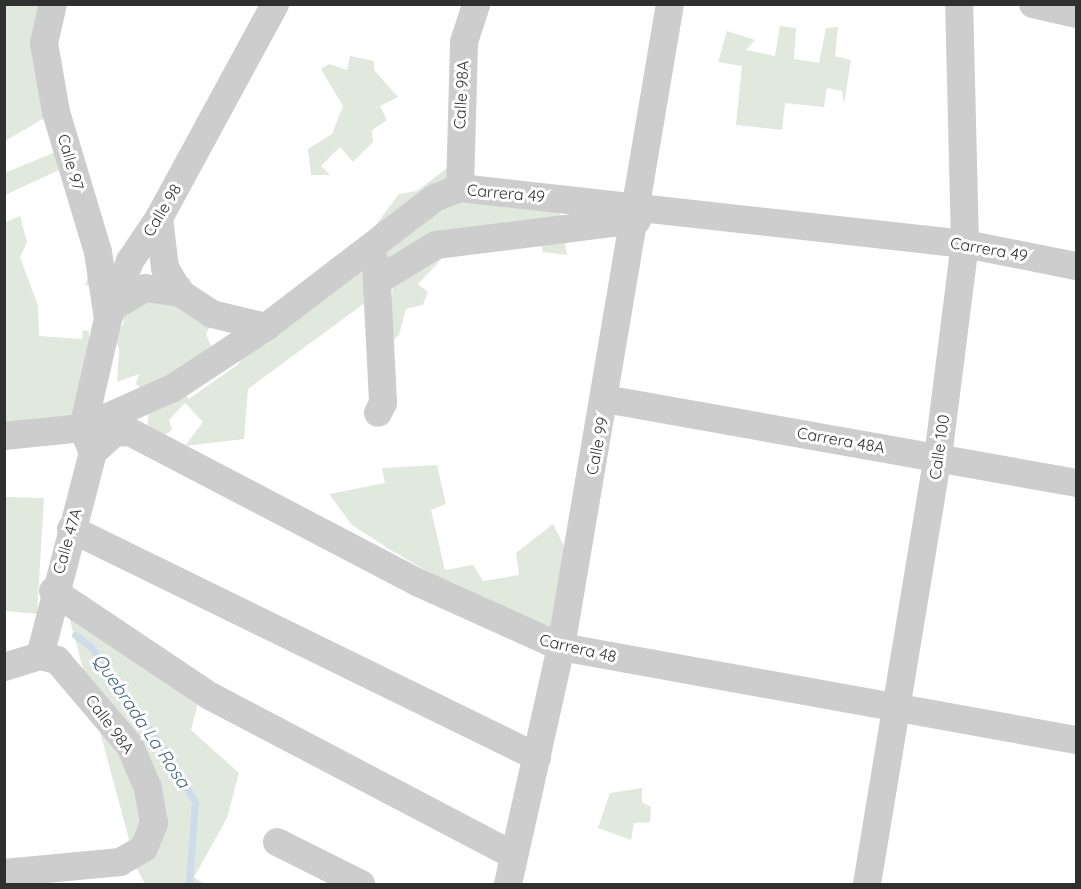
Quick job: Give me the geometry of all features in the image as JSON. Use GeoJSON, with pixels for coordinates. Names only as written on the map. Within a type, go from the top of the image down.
{"type":"FeatureCollection","features":[{"type":"Feature","properties":{"kind":"street","name":"Calle 97"},"geometry":{"type":"LineString","coordinates":[[53,4],[44,43],[56,112],[98,252],[112,312]]}},
{"type":"Feature","properties":{"kind":"street","name":"Calle 98"},"geometry":{"type":"LineString","coordinates":[[88,440],[112,312],[130,261],[159,218],[275,4]]}},
{"type":"Feature","properties":{"kind":"street","name":"Calle 98A"},"geometry":{"type":"LineString","coordinates":[[460,188],[464,42],[476,4]]}},
{"type":"Feature","properties":{"kind":"street","name":"Calle 99"},"geometry":{"type":"LineString","coordinates":[[508,885],[561,647],[638,213],[670,4]]}},
{"type":"Feature","properties":{"kind":"street","name":"Calle 100"},"geometry":{"type":"LineString","coordinates":[[867,885],[899,709],[938,457],[965,244],[959,4]]}},
{"type":"Feature","properties":{"kind":"street"},"geometry":{"type":"LineString","coordinates":[[1033,4],[1077,14]]}},
{"type":"Feature","properties":{"kind":"street","name":"Carrera 49"},"geometry":{"type":"LineString","coordinates":[[4,436],[88,440],[266,327],[364,249],[435,198],[460,188],[638,213],[965,244],[1077,266]]}},
{"type":"Feature","properties":{"kind":"street"},"geometry":{"type":"LineString","coordinates":[[377,281],[436,245],[638,213]]}},
{"type":"Feature","properties":{"kind":"street"},"geometry":{"type":"LineString","coordinates":[[159,218],[165,268],[180,293]]}},
{"type":"Feature","properties":{"kind":"street"},"geometry":{"type":"LineString","coordinates":[[364,249],[376,263],[383,403],[378,413]]}},
{"type":"Feature","properties":{"kind":"street"},"geometry":{"type":"LineString","coordinates":[[112,312],[145,288],[180,293],[212,314],[266,327]]}},
{"type":"Feature","properties":{"kind":"street","name":"Carrera 48A"},"geometry":{"type":"LineString","coordinates":[[605,399],[1077,483]]}},
{"type":"Feature","properties":{"kind":"street","name":"Carrera 48"},"geometry":{"type":"LineString","coordinates":[[88,440],[114,433],[130,432],[419,583],[561,647],[1077,740]]}},
{"type":"Feature","properties":{"kind":"street","name":"Calle 47A"},"geometry":{"type":"LineString","coordinates":[[40,656],[53,591],[71,529],[88,440]]}},
{"type":"Feature","properties":{"kind":"street"},"geometry":{"type":"LineString","coordinates":[[71,529],[537,757]]}},
{"type":"Feature","properties":{"kind":"street"},"geometry":{"type":"LineString","coordinates":[[53,591],[210,696],[513,855]]}},
{"type":"Feature","properties":{"kind":"street"},"geometry":{"type":"LineString","coordinates":[[4,667],[40,656]]}},
{"type":"Feature","properties":{"kind":"street","name":"Calle 98A"},"geometry":{"type":"LineString","coordinates":[[4,873],[120,862],[144,848],[154,823],[148,788],[130,746],[57,660],[40,656]]}},
{"type":"Feature","properties":{"kind":"street"},"geometry":{"type":"LineString","coordinates":[[277,843],[361,885]]}},
{"type":"Feature","properties":{"kind":"shaded area"},"geometry":{"type":"Polygon","coordinates":[[[5,5],[59,5],[50,115],[5,141],[5,5]]]}},
{"type":"Feature","properties":{"kind":"shaded area"},"geometry":{"type":"Polygon","coordinates":[[[780,26],[796,28],[794,59],[819,63],[826,28],[838,27],[835,56],[851,60],[844,104],[842,91],[827,88],[824,107],[785,103],[782,130],[736,125],[742,66],[718,62],[727,31],[755,40],[746,50],[775,56],[780,26]]]}},
{"type":"Feature","properties":{"kind":"shaded area"},"geometry":{"type":"Polygon","coordinates":[[[350,56],[374,61],[374,70],[398,97],[380,106],[387,120],[372,130],[373,142],[353,162],[340,147],[321,166],[330,175],[311,175],[308,149],[332,134],[343,106],[321,69],[329,64],[347,70],[350,56]]]}},
{"type":"Feature","properties":{"kind":"shaded area"},"geometry":{"type":"Polygon","coordinates":[[[70,146],[100,240],[94,256],[97,281],[91,286],[85,285],[90,270],[59,170],[5,195],[4,163],[7,172],[70,146]]]}},
{"type":"Feature","properties":{"kind":"shaded area"},"geometry":{"type":"Polygon","coordinates":[[[447,168],[557,198],[567,255],[543,252],[536,221],[452,248],[418,284],[428,292],[423,305],[406,309],[399,335],[389,344],[393,282],[248,389],[244,439],[185,446],[203,422],[185,403],[169,420],[172,430],[161,437],[147,431],[150,397],[136,384],[139,374],[117,382],[119,349],[114,334],[124,323],[119,303],[189,277],[211,324],[206,334],[216,358],[175,380],[189,399],[237,365],[268,327],[375,226],[399,194],[417,191],[447,168]]]}},
{"type":"Feature","properties":{"kind":"shaded area"},"geometry":{"type":"Polygon","coordinates":[[[20,216],[27,242],[20,257],[38,306],[39,336],[82,339],[83,330],[89,331],[89,348],[104,378],[60,434],[5,437],[4,223],[20,216]]]}},
{"type":"Feature","properties":{"kind":"shaded area"},"geometry":{"type":"Polygon","coordinates":[[[437,465],[446,504],[431,510],[445,570],[473,565],[483,581],[519,575],[516,553],[553,524],[567,552],[556,638],[499,613],[389,549],[352,525],[329,494],[385,483],[382,468],[437,465]]]}},
{"type":"Feature","properties":{"kind":"shaded area"},"geometry":{"type":"Polygon","coordinates":[[[4,497],[44,498],[37,614],[5,611],[4,497]]]}},
{"type":"Feature","properties":{"kind":"shaded area"},"geometry":{"type":"Polygon","coordinates":[[[65,602],[200,696],[191,730],[239,773],[227,818],[194,877],[204,884],[145,884],[137,869],[65,602]]]}},
{"type":"Feature","properties":{"kind":"shaded area"},"geometry":{"type":"Polygon","coordinates":[[[642,788],[642,802],[651,807],[650,822],[634,823],[631,840],[598,828],[610,793],[642,788]]]}},
{"type":"Feature","properties":{"kind":"waterway","name":"Quebrada La Rosa"},"geometry":{"type":"LineString","coordinates":[[75,635],[90,646],[170,758],[195,802],[189,884]]}}]}
